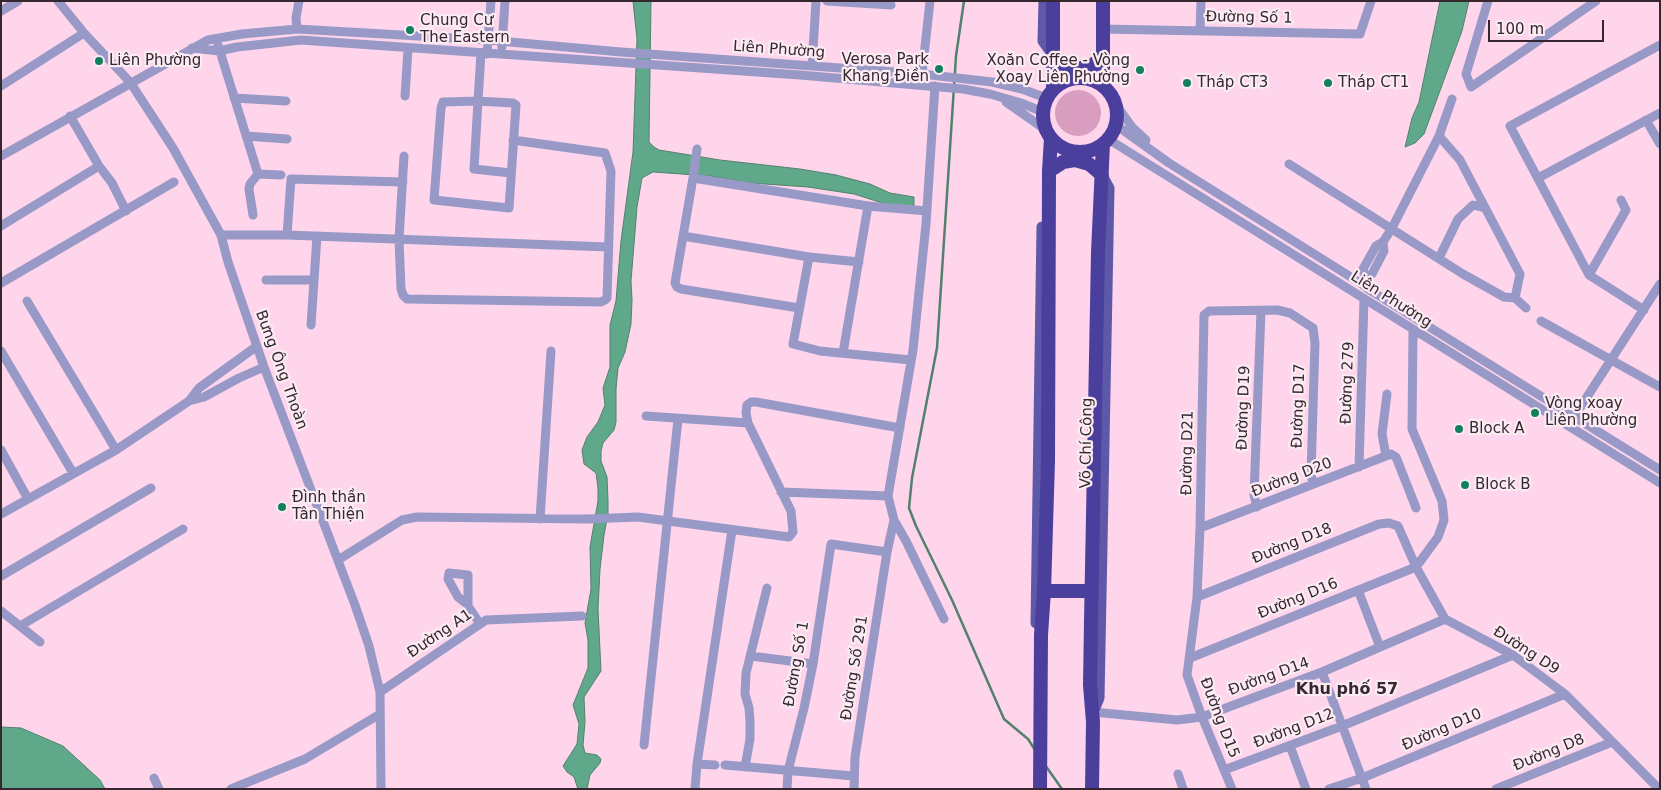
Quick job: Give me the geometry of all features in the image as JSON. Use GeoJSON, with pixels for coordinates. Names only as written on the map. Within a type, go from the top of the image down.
{"type":"FeatureCollection","features":[{"type":"Feature","properties":{"kind":"highway"},"geometry":{"type":"LineString","coordinates":[[1040,789],[1041,636],[1048,461],[1049,139],[1043,112],[1050,88],[1053,54],[1053,1]]}},
{"type":"Feature","properties":{"kind":"highway"},"geometry":{"type":"LineString","coordinates":[[1103,1],[1103,81]]}},
{"type":"Feature","properties":{"kind":"highway"},"geometry":{"type":"LineString","coordinates":[[1053,54],[1061,64],[1068,68],[1076,69],[1092,66],[1103,57]]}},
{"type":"Feature","properties":{"kind":"highway"},"geometry":{"type":"LineString","coordinates":[[1049,139],[1070,151],[1082,152],[1105,145],[1116,125],[1117,113],[1115,103],[1103,81],[1091,73],[1064,73],[1050,88]]}},
{"type":"Feature","properties":{"kind":"highway","name":"Võ Chí Công"},"geometry":{"type":"LineString","coordinates":[[1092,789],[1093,712],[1090,685],[1098,252],[1105,145]]}},
{"type":"Feature","properties":{"kind":"highway"},"geometry":{"type":"LineString","coordinates":[[1049,172],[1063,162],[1075,160],[1089,164],[1102,176]]}},
{"type":"Feature","properties":{"kind":"highway"},"geometry":{"type":"LineString","coordinates":[[1044,591],[1092,591]]}},
{"type":"Feature","properties":{"kind":"main road"},"geometry":{"type":"LineString","coordinates":[[1044,1],[1043,41],[1053,54]]}},
{"type":"Feature","properties":{"kind":"main road"},"geometry":{"type":"LineString","coordinates":[[1103,29],[1109,19],[1110,1]]}},
{"type":"Feature","properties":{"kind":"main road"},"geometry":{"type":"LineString","coordinates":[[1041,636],[1036,624],[1041,271],[1043,184],[1049,172]]}},
{"type":"Feature","properties":{"kind":"main road","name":"Võ Chí Công"},"geometry":{"type":"LineString","coordinates":[[1093,712],[1099,698],[1109,188],[1102,176]]}},
{"type":"Feature","properties":{"kind":"street"},"geometry":{"type":"LineString","coordinates":[[1,11],[18,1]]}},
{"type":"Feature","properties":{"kind":"street","name":"Bưng Ông Thoàn"},"geometry":{"type":"LineString","coordinates":[[58,1],[84,33],[130,82],[174,148],[221,235],[256,346],[369,646],[380,692],[381,789]]}},
{"type":"Feature","properties":{"kind":"street"},"geometry":{"type":"LineString","coordinates":[[297,29],[296,18],[299,1]]}},
{"type":"Feature","properties":{"kind":"street"},"geometry":{"type":"LineString","coordinates":[[491,1],[488,40],[484,53],[478,101],[474,169],[511,173]]}},
{"type":"Feature","properties":{"kind":"street"},"geometry":{"type":"LineString","coordinates":[[192,48],[219,51],[237,47],[301,40],[408,49],[501,54],[506,1]]}},
{"type":"Feature","properties":{"kind":"street"},"geometry":{"type":"LineString","coordinates":[[812,66],[816,1]]}},
{"type":"Feature","properties":{"kind":"street"},"geometry":{"type":"LineString","coordinates":[[828,1],[891,4]]}},
{"type":"Feature","properties":{"kind":"street"},"geometry":{"type":"LineString","coordinates":[[922,74],[930,1]]}},
{"type":"Feature","properties":{"kind":"street"},"geometry":{"type":"LineString","coordinates":[[1200,31],[1201,1]]}},
{"type":"Feature","properties":{"kind":"street","name":"Đường Số 1"},"geometry":{"type":"LineString","coordinates":[[1103,29],[1360,34],[1371,1]]}},
{"type":"Feature","properties":{"kind":"street"},"geometry":{"type":"LineString","coordinates":[[1488,1],[1466,74],[1471,87],[1596,1]]}},
{"type":"Feature","properties":{"kind":"street"},"geometry":{"type":"LineString","coordinates":[[1,156],[130,82],[192,48],[216,38],[297,29],[502,41]]}},
{"type":"Feature","properties":{"kind":"street"},"geometry":{"type":"LineString","coordinates":[[1,86],[84,33]]}},
{"type":"Feature","properties":{"kind":"street"},"geometry":{"type":"LineString","coordinates":[[216,38],[258,174]]}},
{"type":"Feature","properties":{"kind":"street","name":"Liên Phường"},"geometry":{"type":"LineString","coordinates":[[502,41],[657,55],[935,75],[992,82],[1022,89],[1050,88]]}},
{"type":"Feature","properties":{"kind":"street"},"geometry":{"type":"LineString","coordinates":[[1644,310],[1589,274],[1510,126],[1660,44]]}},
{"type":"Feature","properties":{"kind":"street"},"geometry":{"type":"LineString","coordinates":[[405,96],[408,49]]}},
{"type":"Feature","properties":{"kind":"street","name":"Liên Phường"},"geometry":{"type":"LineString","coordinates":[[501,54],[935,86],[990,94],[1043,112]]}},
{"type":"Feature","properties":{"kind":"street"},"geometry":{"type":"LineString","coordinates":[[935,86],[927,210],[912,360],[888,496],[894,520],[944,619]]}},
{"type":"Feature","properties":{"kind":"street"},"geometry":{"type":"LineString","coordinates":[[990,94],[1010,105],[1049,139]]}},
{"type":"Feature","properties":{"kind":"street"},"geometry":{"type":"LineString","coordinates":[[234,98],[286,101]]}},
{"type":"Feature","properties":{"kind":"street"},"geometry":{"type":"LineString","coordinates":[[1360,297],[1364,280],[1363,269],[1376,246],[1383,242],[1392,228],[1438,136],[1452,99]]}},
{"type":"Feature","properties":{"kind":"street"},"geometry":{"type":"LineString","coordinates":[[478,101],[515,104],[509,208],[434,200],[442,103],[478,101]]}},
{"type":"Feature","properties":{"kind":"street"},"geometry":{"type":"LineString","coordinates":[[1115,103],[1141,136],[1164,155],[1169,163]]}},
{"type":"Feature","properties":{"kind":"street"},"geometry":{"type":"LineString","coordinates":[[1538,178],[1660,113]]}},
{"type":"Feature","properties":{"kind":"street"},"geometry":{"type":"LineString","coordinates":[[70,116],[112,184],[126,211]]}},
{"type":"Feature","properties":{"kind":"street"},"geometry":{"type":"LineString","coordinates":[[1646,120],[1660,144]]}},
{"type":"Feature","properties":{"kind":"street","name":"Liên Phường"},"geometry":{"type":"LineString","coordinates":[[1116,125],[1169,163],[1364,280],[1368,289],[1660,470]]}},
{"type":"Feature","properties":{"kind":"street"},"geometry":{"type":"LineString","coordinates":[[246,136],[287,139]]}},
{"type":"Feature","properties":{"kind":"street"},"geometry":{"type":"LineString","coordinates":[[1438,136],[1460,160],[1520,274],[1515,298]]}},
{"type":"Feature","properties":{"kind":"street"},"geometry":{"type":"LineString","coordinates":[[404,156],[399,239],[401,289],[407,299],[600,302],[607,298],[610,171],[606,153],[513,140]]}},
{"type":"Feature","properties":{"kind":"street","name":"Liên Phường"},"geometry":{"type":"LineString","coordinates":[[1105,145],[1360,297],[1660,483]]}},
{"type":"Feature","properties":{"kind":"street"},"geometry":{"type":"LineString","coordinates":[[697,153],[675,283],[677,287],[799,308]]}},
{"type":"Feature","properties":{"kind":"street"},"geometry":{"type":"LineString","coordinates":[[1289,164],[1504,297],[1515,298],[1526,308]]}},
{"type":"Feature","properties":{"kind":"street"},"geometry":{"type":"LineString","coordinates":[[1,226],[100,166]]}},
{"type":"Feature","properties":{"kind":"street"},"geometry":{"type":"LineString","coordinates":[[258,174],[281,175]]}},
{"type":"Feature","properties":{"kind":"street"},"geometry":{"type":"LineString","coordinates":[[253,215],[249,189],[250,184],[258,174]]}},
{"type":"Feature","properties":{"kind":"street"},"geometry":{"type":"LineString","coordinates":[[693,177],[868,206],[927,210]]}},
{"type":"Feature","properties":{"kind":"street"},"geometry":{"type":"LineString","coordinates":[[287,235],[290,179],[403,182]]}},
{"type":"Feature","properties":{"kind":"street"},"geometry":{"type":"LineString","coordinates":[[1,271],[4,281],[174,182]]}},
{"type":"Feature","properties":{"kind":"street"},"geometry":{"type":"LineString","coordinates":[[1589,274],[1626,210],[1621,200]]}},
{"type":"Feature","properties":{"kind":"street"},"geometry":{"type":"LineString","coordinates":[[1439,258],[1458,219],[1473,205],[1485,208]]}},
{"type":"Feature","properties":{"kind":"street"},"geometry":{"type":"LineString","coordinates":[[843,354],[868,206]]}},
{"type":"Feature","properties":{"kind":"street"},"geometry":{"type":"LineString","coordinates":[[221,235],[287,235],[608,247]]}},
{"type":"Feature","properties":{"kind":"street"},"geometry":{"type":"LineString","coordinates":[[311,325],[316,236]]}},
{"type":"Feature","properties":{"kind":"street"},"geometry":{"type":"LineString","coordinates":[[683,236],[809,257],[859,262]]}},
{"type":"Feature","properties":{"kind":"street"},"geometry":{"type":"LineString","coordinates":[[809,257],[793,344],[820,351],[912,360]]}},
{"type":"Feature","properties":{"kind":"street"},"geometry":{"type":"LineString","coordinates":[[266,280],[314,280]]}},
{"type":"Feature","properties":{"kind":"street"},"geometry":{"type":"LineString","coordinates":[[1574,417],[1660,284]]}},
{"type":"Feature","properties":{"kind":"street","name":"Đường 279"},"geometry":{"type":"LineString","coordinates":[[1359,467],[1360,297]]}},
{"type":"Feature","properties":{"kind":"street"},"geometry":{"type":"LineString","coordinates":[[27,301],[116,450]]}},
{"type":"Feature","properties":{"kind":"street","name":"Đường D21"},"geometry":{"type":"LineString","coordinates":[[1197,597],[1204,315],[1209,311],[1261,310]]}},
{"type":"Feature","properties":{"kind":"street","name":"Đường D17"},"geometry":{"type":"LineString","coordinates":[[1261,310],[1277,310],[1290,313],[1313,328],[1315,343],[1311,474],[1313,484]]}},
{"type":"Feature","properties":{"kind":"street","name":"Đường D19"},"geometry":{"type":"LineString","coordinates":[[1257,507],[1254,495],[1261,310]]}},
{"type":"Feature","properties":{"kind":"street"},"geometry":{"type":"LineString","coordinates":[[1541,320],[1660,387]]}},
{"type":"Feature","properties":{"kind":"street"},"geometry":{"type":"LineString","coordinates":[[1413,330],[1412,429],[1442,501],[1444,520],[1438,537],[1416,567],[1445,618]]}},
{"type":"Feature","properties":{"kind":"street"},"geometry":{"type":"LineString","coordinates":[[189,402],[199,388],[256,346]]}},
{"type":"Feature","properties":{"kind":"street"},"geometry":{"type":"LineString","coordinates":[[1,351],[73,473]]}},
{"type":"Feature","properties":{"kind":"street"},"geometry":{"type":"LineString","coordinates":[[540,519],[551,351]]}},
{"type":"Feature","properties":{"kind":"street"},"geometry":{"type":"LineString","coordinates":[[1,514],[116,450],[189,402],[204,397],[264,367]]}},
{"type":"Feature","properties":{"kind":"street"},"geometry":{"type":"LineString","coordinates":[[1388,394],[1382,434],[1416,508]]}},
{"type":"Feature","properties":{"kind":"street"},"geometry":{"type":"LineString","coordinates":[[338,560],[402,520],[417,517],[587,520],[638,517],[789,536],[793,532],[791,511],[748,423],[745,408],[751,402],[900,428]]}},
{"type":"Feature","properties":{"kind":"street"},"geometry":{"type":"LineString","coordinates":[[646,416],[748,423]]}},
{"type":"Feature","properties":{"kind":"street"},"geometry":{"type":"LineString","coordinates":[[644,745],[678,419]]}},
{"type":"Feature","properties":{"kind":"street"},"geometry":{"type":"LineString","coordinates":[[1,450],[28,499]]}},
{"type":"Feature","properties":{"kind":"street","name":"Đường D20"},"geometry":{"type":"LineString","coordinates":[[1200,528],[1390,455]]}},
{"type":"Feature","properties":{"kind":"street"},"geometry":{"type":"LineString","coordinates":[[1,576],[151,488]]}},
{"type":"Feature","properties":{"kind":"street"},"geometry":{"type":"LineString","coordinates":[[781,492],[888,496]]}},
{"type":"Feature","properties":{"kind":"street","name":"Đường Số 291"},"geometry":{"type":"LineString","coordinates":[[854,789],[855,757],[887,552],[894,520]]}},
{"type":"Feature","properties":{"kind":"street","name":"Đường D18"},"geometry":{"type":"LineString","coordinates":[[1197,597],[1379,524],[1389,523],[1398,526],[1416,567]]}},
{"type":"Feature","properties":{"kind":"street"},"geometry":{"type":"LineString","coordinates":[[20,626],[183,529]]}},
{"type":"Feature","properties":{"kind":"street"},"geometry":{"type":"LineString","coordinates":[[695,788],[732,530]]}},
{"type":"Feature","properties":{"kind":"street","name":"Đường Số 1"},"geometry":{"type":"LineString","coordinates":[[787,789],[788,771],[804,708],[812,664],[831,544],[887,552]]}},
{"type":"Feature","properties":{"kind":"street","name":"Đường D16"},"geometry":{"type":"LineString","coordinates":[[1190,658],[1416,567]]}},
{"type":"Feature","properties":{"kind":"street"},"geometry":{"type":"LineString","coordinates":[[745,767],[750,739],[750,721],[745,684],[767,588]]}},
{"type":"Feature","properties":{"kind":"street"},"geometry":{"type":"LineString","coordinates":[[1358,590],[1380,647]]}},
{"type":"Feature","properties":{"kind":"street","name":"Đường D15"},"geometry":{"type":"LineString","coordinates":[[1197,597],[1187,675],[1232,789]]}},
{"type":"Feature","properties":{"kind":"street"},"geometry":{"type":"LineString","coordinates":[[468,605],[480,624]]}},
{"type":"Feature","properties":{"kind":"street"},"geometry":{"type":"LineString","coordinates":[[1,611],[40,642]]}},
{"type":"Feature","properties":{"kind":"street","name":"Đường A1"},"geometry":{"type":"LineString","coordinates":[[380,692],[486,620],[582,616]]}},
{"type":"Feature","properties":{"kind":"street","name":"Đường D14"},"geometry":{"type":"LineString","coordinates":[[1093,712],[1178,720],[1202,717],[1322,672],[1445,618]]}},
{"type":"Feature","properties":{"kind":"street","name":"Đường D9"},"geometry":{"type":"LineString","coordinates":[[1445,618],[1512,655],[1565,694],[1659,789]]}},
{"type":"Feature","properties":{"kind":"street","name":"Đường D12"},"geometry":{"type":"LineString","coordinates":[[1224,770],[1342,726],[1512,655]]}},
{"type":"Feature","properties":{"kind":"street"},"geometry":{"type":"LineString","coordinates":[[751,656],[812,664]]}},
{"type":"Feature","properties":{"kind":"street"},"geometry":{"type":"LineString","coordinates":[[1322,672],[1366,789]]}},
{"type":"Feature","properties":{"kind":"street","name":"Đường D10"},"geometry":{"type":"LineString","coordinates":[[1329,789],[1362,778],[1565,694]]}},
{"type":"Feature","properties":{"kind":"street"},"geometry":{"type":"LineString","coordinates":[[231,789],[306,759],[380,714]]}},
{"type":"Feature","properties":{"kind":"street","name":"Đường D8"},"geometry":{"type":"LineString","coordinates":[[1496,789],[1612,742]]}},
{"type":"Feature","properties":{"kind":"street"},"geometry":{"type":"LineString","coordinates":[[1290,746],[1306,789]]}},
{"type":"Feature","properties":{"kind":"street"},"geometry":{"type":"LineString","coordinates":[[697,764],[715,765]]}},
{"type":"Feature","properties":{"kind":"street"},"geometry":{"type":"LineString","coordinates":[[725,765],[854,776]]}},
{"type":"Feature","properties":{"kind":"street"},"geometry":{"type":"LineString","coordinates":[[1178,774],[1183,789]]}},
{"type":"Feature","properties":{"kind":"street"},"geometry":{"type":"LineString","coordinates":[[154,778],[159,789]]}},
{"type":"Feature","properties":{"kind":"shaded area"},"geometry":{"type":"Polygon","coordinates":[[[633,1],[651,1],[649,142],[654,147],[659,150],[720,160],[836,175],[870,184],[890,193],[914,197],[914,207],[892,206],[854,194],[808,187],[750,183],[710,176],[653,172],[642,178],[637,207],[631,281],[631,324],[625,352],[618,368],[616,422],[614,430],[603,443],[601,451],[601,461],[607,477],[608,514],[600,569],[598,609],[601,671],[584,697],[585,722],[583,745],[585,753],[597,755],[601,759],[590,775],[587,789],[578,789],[574,777],[563,766],[577,744],[579,724],[573,705],[588,668],[588,640],[585,623],[591,589],[590,547],[598,501],[596,473],[584,464],[582,450],[587,437],[598,422],[605,405],[603,388],[610,367],[610,325],[616,301],[621,241],[633,152],[637,39],[633,1]]]}},
{"type":"Feature","properties":{"kind":"shaded area"},"geometry":{"type":"Polygon","coordinates":[[[1440,1],[1469,1],[1462,31],[1424,134],[1415,143],[1405,147],[1412,118],[1419,102],[1440,1]]]}},
{"type":"Feature","properties":{"kind":"shaded area"},"geometry":{"type":"Polygon","coordinates":[[[1083,90],[1095,96],[1100,104],[1100,122],[1095,130],[1087,135],[1073,136],[1061,130],[1056,122],[1055,108],[1061,96],[1069,91],[1083,90]]]}},
{"type":"Feature","properties":{"kind":"shaded area"},"geometry":{"type":"Polygon","coordinates":[[[1,727],[21,728],[63,746],[100,780],[105,789],[1,789],[1,727]]]}},
{"type":"Feature","properties":{"kind":"waterway"},"geometry":{"type":"LineString","coordinates":[[964,1],[956,56],[937,348],[912,478],[909,508],[1004,719],[1028,739],[1035,750]]}},
{"type":"Feature","properties":{"kind":"waterway"},"geometry":{"type":"LineString","coordinates":[[1045,765],[1062,789]]}},
{"type":"Feature","properties":{"kind":"place","name":"Chung Cư The Eastern"},"geometry":{"type":"Point","coordinates":[410,30]}},
{"type":"Feature","properties":{"kind":"place","name":"Liên Phường"},"geometry":{"type":"Point","coordinates":[99,61]}},
{"type":"Feature","properties":{"kind":"place","name":"Verosa Park Khang Điền"},"geometry":{"type":"Point","coordinates":[939,69]}},
{"type":"Feature","properties":{"kind":"place","name":"Xoăn Coffee - Vòng Xoay Liên Phường"},"geometry":{"type":"Point","coordinates":[1140,70]}},
{"type":"Feature","properties":{"kind":"place","name":"Tháp CT3"},"geometry":{"type":"Point","coordinates":[1187,83]}},
{"type":"Feature","properties":{"kind":"place","name":"Tháp CT1"},"geometry":{"type":"Point","coordinates":[1328,83]}},
{"type":"Feature","properties":{"kind":"place","name":"Vòng xoay Liên Phường"},"geometry":{"type":"Point","coordinates":[1535,413]}},
{"type":"Feature","properties":{"kind":"place","name":"Block A"},"geometry":{"type":"Point","coordinates":[1459,429]}},
{"type":"Feature","properties":{"kind":"place","name":"Block B"},"geometry":{"type":"Point","coordinates":[1465,485]}},
{"type":"Feature","properties":{"kind":"place","name":"Đình thần Tân Thiện"},"geometry":{"type":"Point","coordinates":[282,507]}},
{"type":"Feature","properties":{"kind":"district","name":"Khu phố 57"},"geometry":{"type":"Point","coordinates":[1347,690]}}]}
